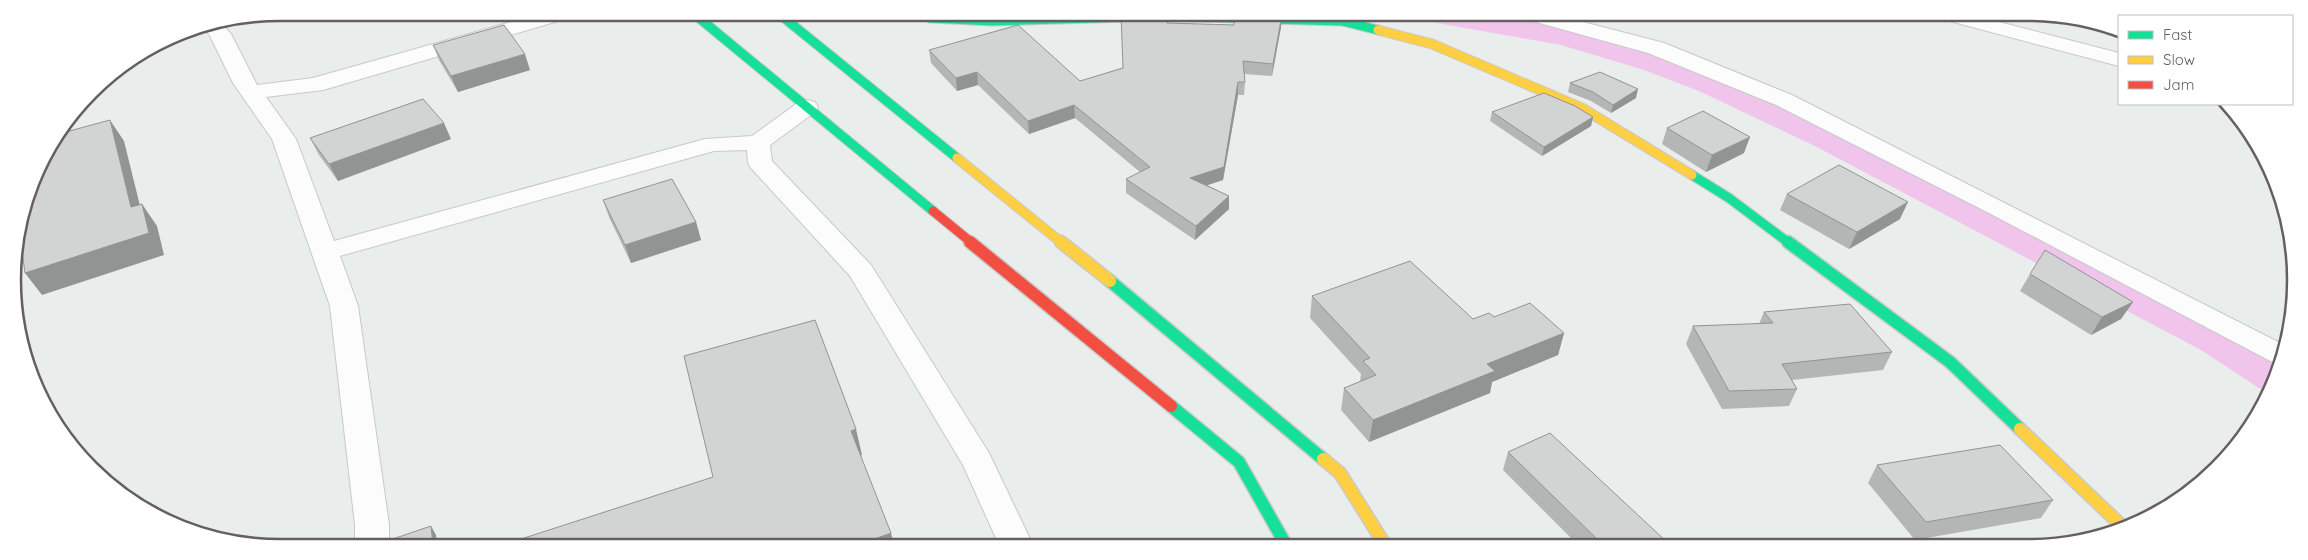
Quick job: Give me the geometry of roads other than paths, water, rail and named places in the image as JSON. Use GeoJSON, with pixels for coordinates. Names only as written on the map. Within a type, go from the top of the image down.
{"type":"FeatureCollection","features":[{"type":"Feature","properties":{"kind":"main road"},"geometry":{"type":"LineString","coordinates":[[703,21],[1238,462],[1283,539]]}},
{"type":"Feature","properties":{"kind":"main road"},"geometry":{"type":"LineString","coordinates":[[788,21],[1115,285],[1340,473],[1381,539]]}},
{"type":"Feature","properties":{"kind":"main road"},"geometry":{"type":"LineString","coordinates":[[1342,21],[1440,47],[1582,108],[1729,198],[1950,362],[2119,522]]}},
{"type":"Feature","properties":{"kind":"street"},"geometry":{"type":"LineString","coordinates":[[251,92],[315,85],[537,21]]}},
{"type":"Feature","properties":{"kind":"street"},"geometry":{"type":"LineString","coordinates":[[1554,21],[1656,48],[1784,100],[1998,208],[2276,353]]}},
{"type":"Feature","properties":{"kind":"street"},"geometry":{"type":"LineString","coordinates":[[1972,21],[2118,60]]}},
{"type":"Feature","properties":{"kind":"street"},"geometry":{"type":"LineString","coordinates":[[216,29],[244,83],[284,139],[344,306],[372,525],[372,539]]}},
{"type":"Feature","properties":{"kind":"street"},"geometry":{"type":"LineString","coordinates":[[324,252],[713,144],[758,143],[807,107]]}},
{"type":"Feature","properties":{"kind":"street"},"geometry":{"type":"LineString","coordinates":[[758,143],[760,163],[861,271],[978,462],[1013,539]]}},
{"type":"Feature","properties":{"kind":"waterway"},"geometry":{"type":"LineString","coordinates":[[1476,21],[1565,37],[1652,62],[1711,84],[1827,139],[2216,340],[2269,374]]}}]}
